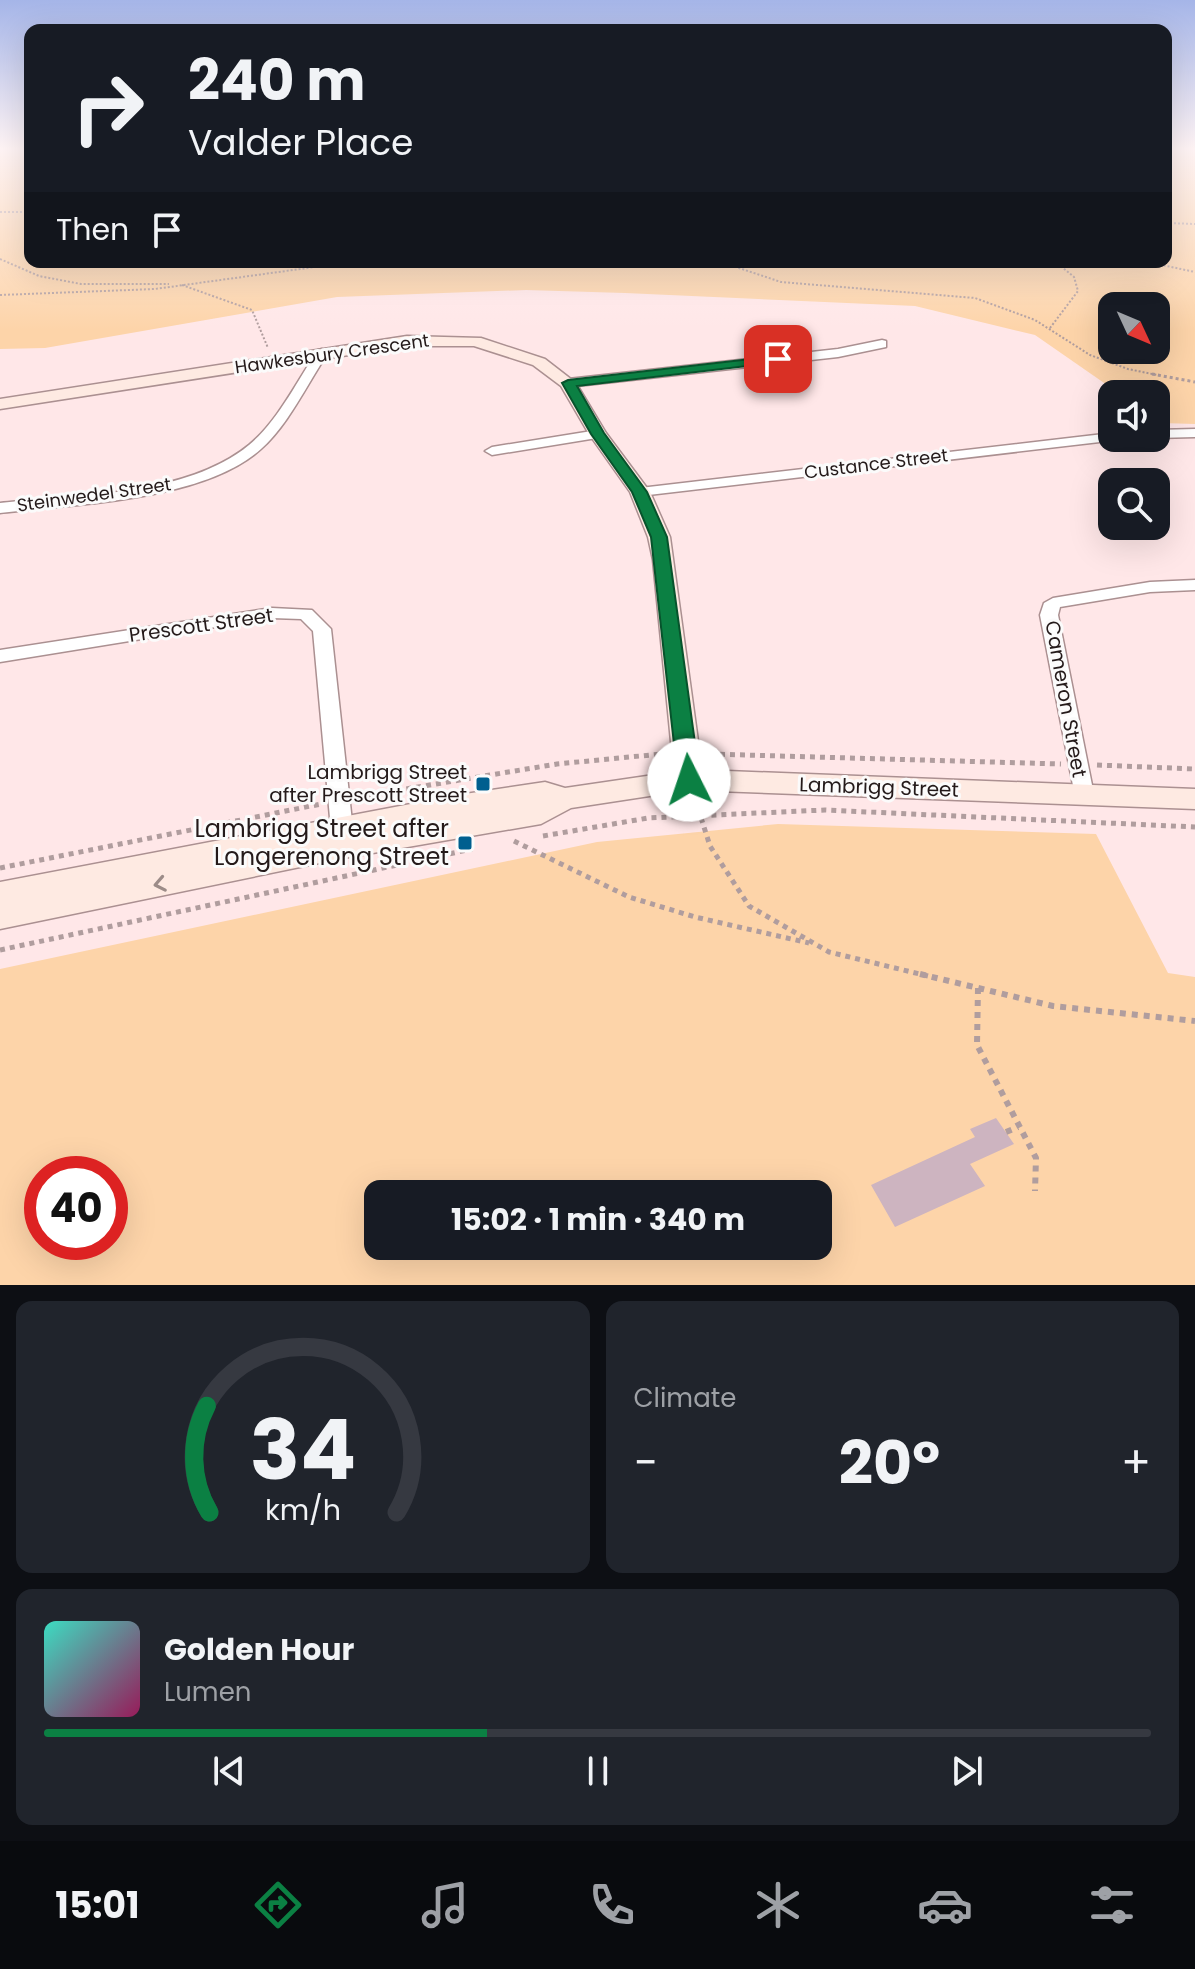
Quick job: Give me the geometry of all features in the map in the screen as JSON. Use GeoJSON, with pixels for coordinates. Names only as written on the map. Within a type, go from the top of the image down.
{"type":"FeatureCollection","features":[{"type":"Feature","properties":{"kind":"street","name":"Hawkesbury Crescent"},"geometry":{"type":"LineString","coordinates":[[0,404],[407,341],[475,341],[539,362],[568,383],[598,434],[640,492],[659,537],[689,780]]}},
{"type":"Feature","properties":{"kind":"street"},"geometry":{"type":"LineString","coordinates":[[568,383],[838,353],[882,344]]}},
{"type":"Feature","properties":{"kind":"street","name":"Steinwedel Street"},"geometry":{"type":"LineString","coordinates":[[0,508],[178,484],[241,459],[257,446],[322,353]]}},
{"type":"Feature","properties":{"kind":"street"},"geometry":{"type":"LineString","coordinates":[[1170,434],[1195,433]]}},
{"type":"Feature","properties":{"kind":"street"},"geometry":{"type":"LineString","coordinates":[[492,451],[598,434]]}},
{"type":"Feature","properties":{"kind":"street","name":"Custance Street"},"geometry":{"type":"LineString","coordinates":[[640,492],[1098,439]]}},
{"type":"Feature","properties":{"kind":"street","name":"Cameron Street"},"geometry":{"type":"LineString","coordinates":[[1083,795],[1049,615],[1053,603],[1135,589],[1195,585]]}},
{"type":"Feature","properties":{"kind":"street","name":"Prescott Street"},"geometry":{"type":"LineString","coordinates":[[0,656],[272,613],[306,614],[322,629],[343,837]]}},
{"type":"Feature","properties":{"kind":"street","name":"Lambrigg Street"},"geometry":{"type":"LineString","coordinates":[[0,894],[343,837],[541,813],[564,799],[689,780],[1195,799]]}},
{"type":"Feature","properties":{"kind":"street","name":"Lambrigg Street"},"geometry":{"type":"LineString","coordinates":[[0,916],[343,837]]}},
{"type":"Feature","properties":{"kind":"path"},"geometry":{"type":"LineString","coordinates":[[0,212],[24,212]]}},
{"type":"Feature","properties":{"kind":"path"},"geometry":{"type":"LineString","coordinates":[[1172,223],[1195,224]]}},
{"type":"Feature","properties":{"kind":"path"},"geometry":{"type":"LineString","coordinates":[[0,259],[39,276],[81,284],[180,285],[252,310],[274,361]]}},
{"type":"Feature","properties":{"kind":"path"},"geometry":{"type":"LineString","coordinates":[[1172,267],[1195,272]]}},
{"type":"Feature","properties":{"kind":"path"},"geometry":{"type":"LineString","coordinates":[[0,295],[155,289],[306,268]]}},
{"type":"Feature","properties":{"kind":"path"},"geometry":{"type":"LineString","coordinates":[[739,268],[781,282],[975,298],[1014,311],[1050,328],[1090,355],[1128,369],[1195,382]]}},
{"type":"Feature","properties":{"kind":"path"},"geometry":{"type":"LineString","coordinates":[[1050,328],[1078,291],[1074,277],[1063,268]]}},
{"type":"Feature","properties":{"kind":"path"},"geometry":{"type":"LineString","coordinates":[[631,757],[637,762]]}},
{"type":"Feature","properties":{"kind":"path"},"geometry":{"type":"LineString","coordinates":[[689,780],[710,846],[749,906],[829,952],[1053,1006],[1195,1021]]}},
{"type":"Feature","properties":{"kind":"path"},"geometry":{"type":"LineString","coordinates":[[501,843],[648,818],[825,810],[1195,827]]}},
{"type":"Feature","properties":{"kind":"path"},"geometry":{"type":"LineString","coordinates":[[514,841],[629,897],[695,917],[816,944]]}},
{"type":"Feature","properties":{"kind":"path"},"geometry":{"type":"LineString","coordinates":[[0,950],[486,846]]}},
{"type":"Feature","properties":{"kind":"path"},"geometry":{"type":"LineString","coordinates":[[978,988],[977,1045],[1036,1158],[1035,1191]]}},
{"type":"Feature","properties":{"kind":"path"},"geometry":{"type":"LineString","coordinates":[[1006,1132],[1018,1127]]}},
{"type":"Feature","properties":{"kind":"shaded area"},"geometry":{"type":"Polygon","coordinates":[[[0,210],[24,210],[24,268],[1172,268],[1172,210],[1195,210],[1195,424],[1170,423],[1170,380],[1100,380],[1035,335],[915,306],[526,290],[337,297],[45,348],[0,349],[0,210]]]}},
{"type":"Feature","properties":{"kind":"shaded area"},"geometry":{"type":"Polygon","coordinates":[[[778,824],[1096,834],[1168,973],[1195,977],[1195,1285],[0,1285],[0,969],[597,842],[778,824]]]}},
{"type":"Feature","properties":{"kind":"building"},"geometry":{"type":"Polygon","coordinates":[[[996,1118],[1014,1144],[970,1164],[985,1186],[895,1227],[871,1185],[975,1137],[970,1129],[996,1118]]]}},
{"type":"Feature","properties":{"kind":"place","name":"Lambrigg Street after Prescott Street"},"geometry":{"type":"Point","coordinates":[483,784]}},
{"type":"Feature","properties":{"kind":"place","name":"Lambrigg Street after Longerenong Street"},"geometry":{"type":"Point","coordinates":[465,843]}},
{"type":"Feature","properties":{"kind":"route"},"geometry":{"type":"LineString","coordinates":[[689,780],[659,537],[640,492],[598,434],[568,383],[778,359]]}}]}
